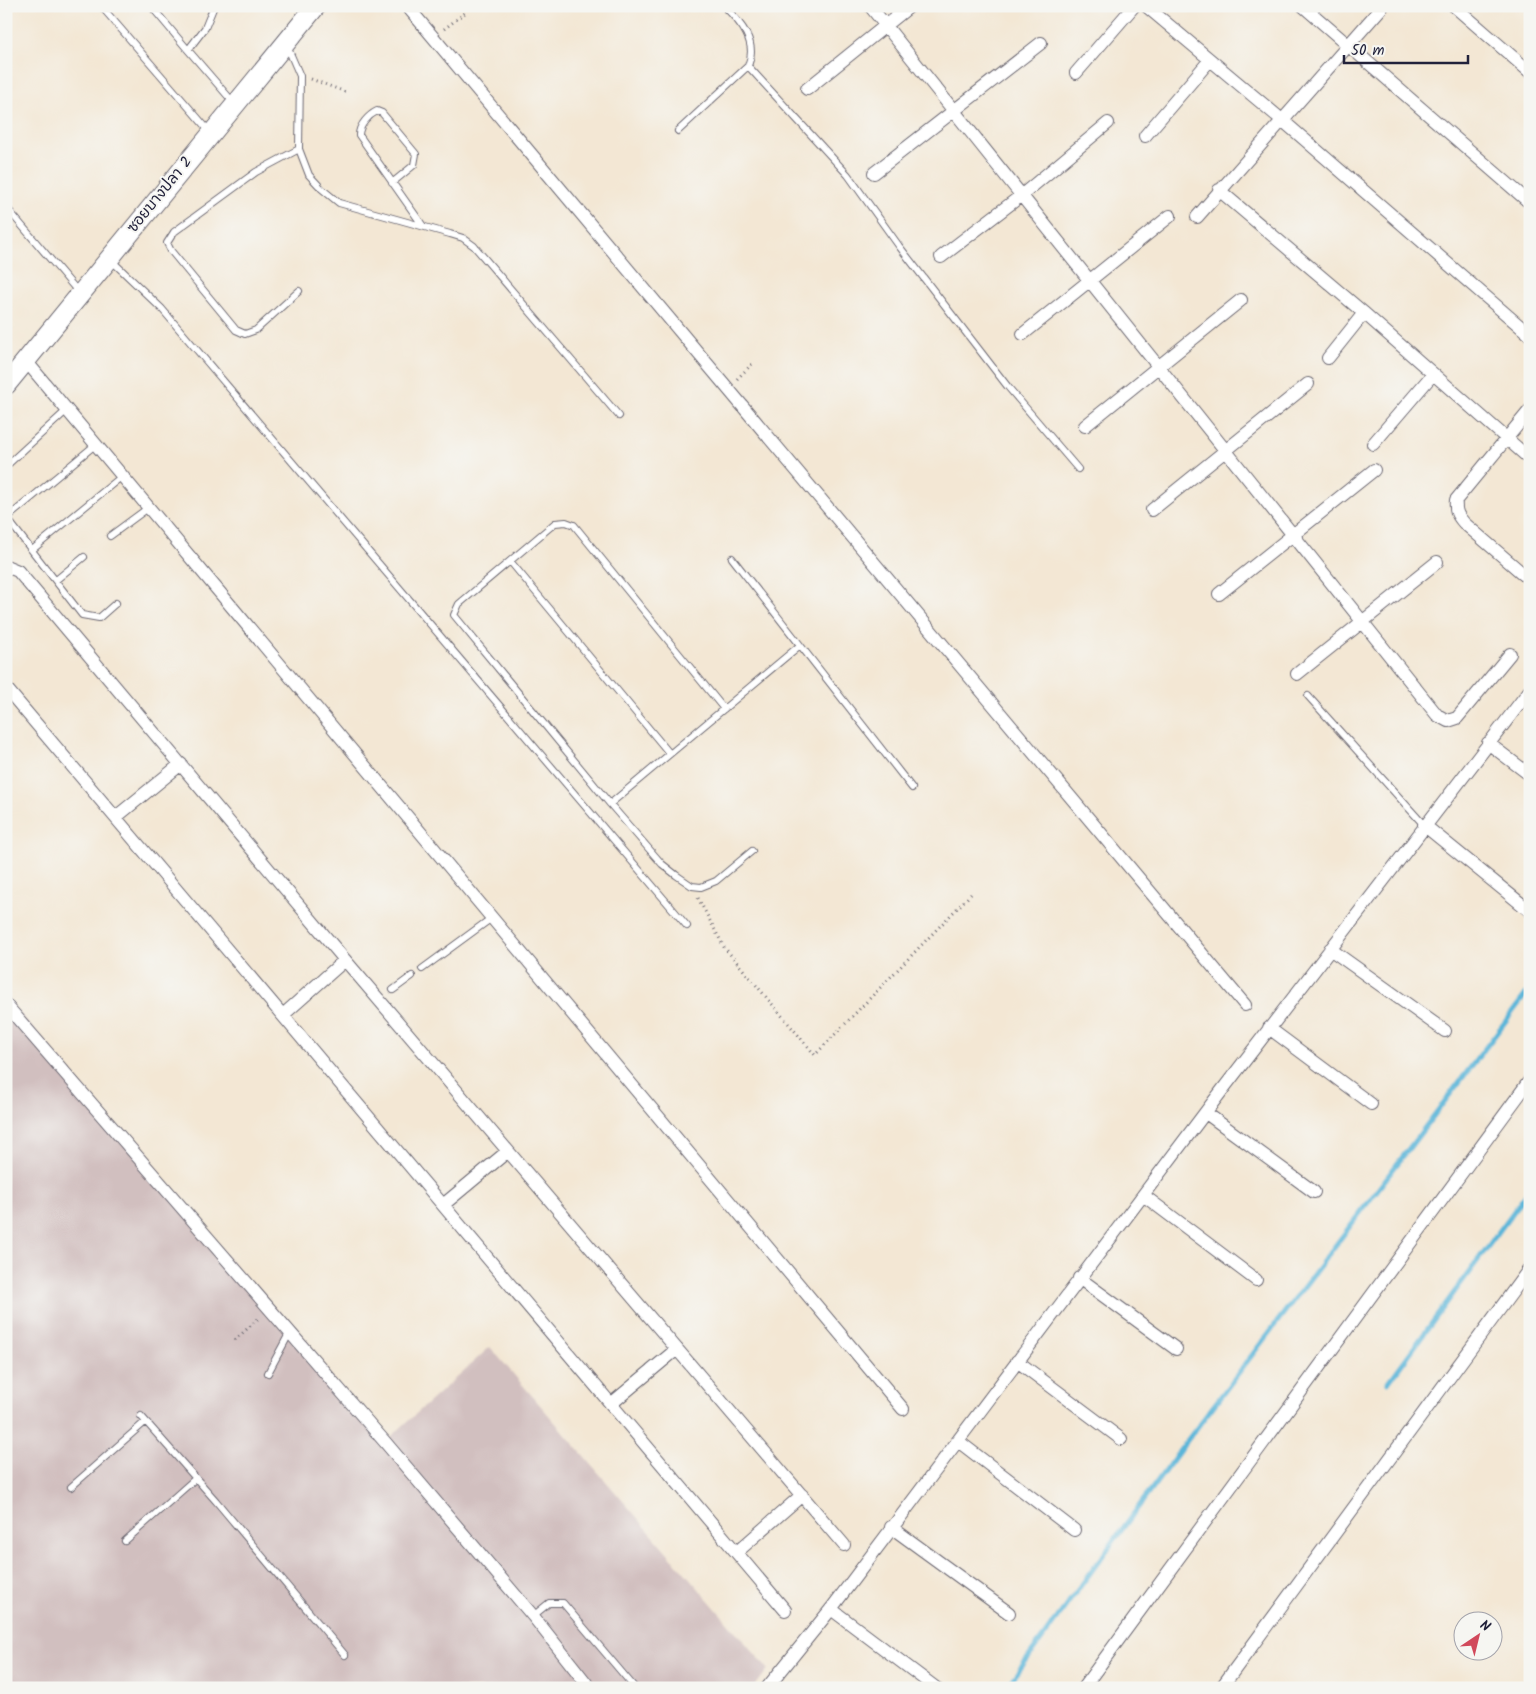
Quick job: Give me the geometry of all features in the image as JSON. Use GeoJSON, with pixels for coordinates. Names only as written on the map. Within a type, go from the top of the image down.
{"type":"FeatureCollection","features":[{"type":"Feature","properties":{"kind":"street","name":"ซอยบางปลา 2"},"geometry":{"type":"LineString","coordinates":[[6,385],[316,6]]}},
{"type":"Feature","properties":{"kind":"street"},"geometry":{"type":"LineString","coordinates":[[407,6],[1245,1005]]}},
{"type":"Feature","properties":{"kind":"street"},"geometry":{"type":"LineString","coordinates":[[870,6],[1294,534],[1437,716],[1448,721],[1458,718],[1510,654]]}},
{"type":"Feature","properties":{"kind":"street"},"geometry":{"type":"LineString","coordinates":[[807,89],[910,6]]}},
{"type":"Feature","properties":{"kind":"street"},"geometry":{"type":"LineString","coordinates":[[1076,72],[1134,6]]}},
{"type":"Feature","properties":{"kind":"street"},"geometry":{"type":"LineString","coordinates":[[1146,6],[1282,120],[1530,335]]}},
{"type":"Feature","properties":{"kind":"street"},"geometry":{"type":"LineString","coordinates":[[1303,6],[1530,203]]}},
{"type":"Feature","properties":{"kind":"street"},"geometry":{"type":"LineString","coordinates":[[1197,217],[1383,6]]}},
{"type":"Feature","properties":{"kind":"street"},"geometry":{"type":"LineString","coordinates":[[1454,6],[1530,72]]}},
{"type":"Feature","properties":{"kind":"street"},"geometry":{"type":"LineString","coordinates":[[874,173],[1041,43]]}},
{"type":"Feature","properties":{"kind":"street"},"geometry":{"type":"LineString","coordinates":[[1146,136],[1210,60]]}},
{"type":"Feature","properties":{"kind":"street"},"geometry":{"type":"LineString","coordinates":[[941,257],[1022,195],[1108,123]]}},
{"type":"Feature","properties":{"kind":"street"},"geometry":{"type":"LineString","coordinates":[[1220,190],[1530,459]]}},
{"type":"Feature","properties":{"kind":"street"},"geometry":{"type":"LineString","coordinates":[[1023,334],[1170,216]]}},
{"type":"Feature","properties":{"kind":"street"},"geometry":{"type":"LineString","coordinates":[[1085,426],[1241,300]]}},
{"type":"Feature","properties":{"kind":"street"},"geometry":{"type":"LineString","coordinates":[[1328,358],[1364,313]]}},
{"type":"Feature","properties":{"kind":"street"},"geometry":{"type":"LineString","coordinates":[[26,361],[121,477],[493,917],[903,1409]]}},
{"type":"Feature","properties":{"kind":"street"},"geometry":{"type":"LineString","coordinates":[[1373,444],[1433,374]]}},
{"type":"Feature","properties":{"kind":"street"},"geometry":{"type":"LineString","coordinates":[[1152,510],[1308,384]]}},
{"type":"Feature","properties":{"kind":"street"},"geometry":{"type":"LineString","coordinates":[[1530,410],[1456,500],[1455,508],[1456,514],[1464,523],[1530,580]]}},
{"type":"Feature","properties":{"kind":"street"},"geometry":{"type":"LineString","coordinates":[[1219,594],[1374,470]]}},
{"type":"Feature","properties":{"kind":"street"},"geometry":{"type":"LineString","coordinates":[[1296,674],[1437,562]]}},
{"type":"Feature","properties":{"kind":"street"},"geometry":{"type":"LineString","coordinates":[[6,566],[18,571],[345,960],[844,1545]]}},
{"type":"Feature","properties":{"kind":"street"},"geometry":{"type":"LineString","coordinates":[[6,688],[785,1610]]}},
{"type":"Feature","properties":{"kind":"street"},"geometry":{"type":"LineString","coordinates":[[766,1688],[831,1609],[891,1526],[958,1441],[1269,1028],[1530,690]]}},
{"type":"Feature","properties":{"kind":"street"},"geometry":{"type":"LineString","coordinates":[[1488,744],[1530,775]]}},
{"type":"Feature","properties":{"kind":"street"},"geometry":{"type":"LineString","coordinates":[[116,817],[180,764]]}},
{"type":"Feature","properties":{"kind":"street"},"geometry":{"type":"LineString","coordinates":[[1424,825],[1530,911]]}},
{"type":"Feature","properties":{"kind":"street"},"geometry":{"type":"LineString","coordinates":[[1330,949],[1445,1031]]}},
{"type":"Feature","properties":{"kind":"street"},"geometry":{"type":"LineString","coordinates":[[283,1015],[345,960]]}},
{"type":"Feature","properties":{"kind":"street"},"geometry":{"type":"LineString","coordinates":[[6,1005],[533,1616],[590,1688]]}},
{"type":"Feature","properties":{"kind":"street"},"geometry":{"type":"LineString","coordinates":[[1269,1028],[1371,1104]]}},
{"type":"Feature","properties":{"kind":"street"},"geometry":{"type":"LineString","coordinates":[[1083,1688],[1530,1080]]}},
{"type":"Feature","properties":{"kind":"street"},"geometry":{"type":"LineString","coordinates":[[1206,1113],[1314,1192]]}},
{"type":"Feature","properties":{"kind":"street"},"geometry":{"type":"LineString","coordinates":[[443,1205],[508,1151]]}},
{"type":"Feature","properties":{"kind":"street"},"geometry":{"type":"LineString","coordinates":[[1143,1195],[1256,1280]]}},
{"type":"Feature","properties":{"kind":"street"},"geometry":{"type":"LineString","coordinates":[[1221,1688],[1529,1272]]}},
{"type":"Feature","properties":{"kind":"street"},"geometry":{"type":"LineString","coordinates":[[1079,1278],[1176,1349]]}},
{"type":"Feature","properties":{"kind":"street"},"geometry":{"type":"LineString","coordinates":[[611,1404],[677,1349]]}},
{"type":"Feature","properties":{"kind":"street"},"geometry":{"type":"LineString","coordinates":[[1017,1361],[1121,1439]]}},
{"type":"Feature","properties":{"kind":"street"},"geometry":{"type":"LineString","coordinates":[[958,1441],[1074,1530]]}},
{"type":"Feature","properties":{"kind":"street"},"geometry":{"type":"LineString","coordinates":[[737,1552],[802,1495]]}},
{"type":"Feature","properties":{"kind":"street"},"geometry":{"type":"LineString","coordinates":[[891,1526],[1009,1613]]}},
{"type":"Feature","properties":{"kind":"street"},"geometry":{"type":"LineString","coordinates":[[831,1609],[936,1688]]}},
{"type":"Feature","properties":{"kind":"lane"},"geometry":{"type":"LineString","coordinates":[[100,6],[211,133]]}},
{"type":"Feature","properties":{"kind":"lane"},"geometry":{"type":"LineString","coordinates":[[151,6],[234,104]]}},
{"type":"Feature","properties":{"kind":"lane"},"geometry":{"type":"LineString","coordinates":[[188,50],[205,28],[214,6]]}},
{"type":"Feature","properties":{"kind":"lane"},"geometry":{"type":"LineString","coordinates":[[678,131],[748,66],[752,56],[751,42],[745,30],[724,6]]}},
{"type":"Feature","properties":{"kind":"lane"},"geometry":{"type":"LineString","coordinates":[[286,43],[300,76],[299,149],[309,175],[322,189],[339,202],[463,238],[474,246],[619,416]]}},
{"type":"Feature","properties":{"kind":"lane"},"geometry":{"type":"LineString","coordinates":[[748,66],[848,175],[899,246],[1008,387],[1078,469]]}},
{"type":"Feature","properties":{"kind":"lane"},"geometry":{"type":"LineString","coordinates":[[392,182],[414,165],[416,154],[382,113],[377,111],[362,124],[359,134],[392,182],[423,226]]}},
{"type":"Feature","properties":{"kind":"lane"},"geometry":{"type":"LineString","coordinates":[[298,291],[256,330],[245,334],[236,330],[171,251],[167,243],[174,232],[249,177],[299,149]]}},
{"type":"Feature","properties":{"kind":"lane"},"geometry":{"type":"LineString","coordinates":[[6,207],[80,294]]}},
{"type":"Feature","properties":{"kind":"lane"},"geometry":{"type":"LineString","coordinates":[[109,258],[162,309],[686,926]]}},
{"type":"Feature","properties":{"kind":"lane"},"geometry":{"type":"LineString","coordinates":[[6,466],[66,411]]}},
{"type":"Feature","properties":{"kind":"lane"},"geometry":{"type":"LineString","coordinates":[[95,445],[7,517],[82,615],[99,618],[116,603]]}},
{"type":"Feature","properties":{"kind":"lane"},"geometry":{"type":"LineString","coordinates":[[32,550],[121,477]]}},
{"type":"Feature","properties":{"kind":"lane"},"geometry":{"type":"LineString","coordinates":[[110,536],[148,508]]}},
{"type":"Feature","properties":{"kind":"lane"},"geometry":{"type":"LineString","coordinates":[[724,709],[574,525],[566,522],[555,523],[459,604],[454,615],[662,864],[692,886],[701,887],[716,881],[752,851]]}},
{"type":"Feature","properties":{"kind":"lane"},"geometry":{"type":"LineString","coordinates":[[56,580],[84,558]]}},
{"type":"Feature","properties":{"kind":"lane"},"geometry":{"type":"LineString","coordinates":[[732,558],[912,788]]}},
{"type":"Feature","properties":{"kind":"lane"},"geometry":{"type":"LineString","coordinates":[[510,561],[670,754]]}},
{"type":"Feature","properties":{"kind":"lane"},"geometry":{"type":"LineString","coordinates":[[610,804],[799,646]]}},
{"type":"Feature","properties":{"kind":"lane"},"geometry":{"type":"LineString","coordinates":[[1308,696],[1424,825]]}},
{"type":"Feature","properties":{"kind":"lane"},"geometry":{"type":"LineString","coordinates":[[422,969],[493,917]]}},
{"type":"Feature","properties":{"kind":"lane"},"geometry":{"type":"LineString","coordinates":[[393,990],[412,976]]}},
{"type":"Feature","properties":{"kind":"lane"},"geometry":{"type":"LineString","coordinates":[[268,1373],[290,1332]]}},
{"type":"Feature","properties":{"kind":"lane"},"geometry":{"type":"LineString","coordinates":[[140,1416],[196,1478],[345,1655]]}},
{"type":"Feature","properties":{"kind":"lane"},"geometry":{"type":"LineString","coordinates":[[71,1487],[145,1422]]}},
{"type":"Feature","properties":{"kind":"lane"},"geometry":{"type":"LineString","coordinates":[[125,1542],[196,1478]]}},
{"type":"Feature","properties":{"kind":"lane"},"geometry":{"type":"LineString","coordinates":[[533,1616],[549,1603],[563,1603],[635,1688]]}},
{"type":"Feature","properties":{"kind":"path"},"geometry":{"type":"LineString","coordinates":[[433,37],[465,13]]}},
{"type":"Feature","properties":{"kind":"path"},"geometry":{"type":"LineString","coordinates":[[300,76],[348,93]]}},
{"type":"Feature","properties":{"kind":"path"},"geometry":{"type":"LineString","coordinates":[[727,388],[752,364]]}},
{"type":"Feature","properties":{"kind":"path"},"geometry":{"type":"LineString","coordinates":[[692,886],[724,947],[814,1055],[970,894]]}},
{"type":"Feature","properties":{"kind":"path"},"geometry":{"type":"LineString","coordinates":[[234,1340],[269,1309]]}},
{"type":"Feature","properties":{"kind":"shaded area"},"geometry":{"type":"Polygon","coordinates":[[[6,998],[385,1442],[490,1347],[768,1669],[754,1688],[6,1688],[6,998]]]}},
{"type":"Feature","properties":{"kind":"waterway"},"geometry":{"type":"LineString","coordinates":[[1006,1688],[1186,1442],[1530,989]]}},
{"type":"Feature","properties":{"kind":"waterway"},"geometry":{"type":"LineString","coordinates":[[1388,1383],[1530,1189]]}}]}
